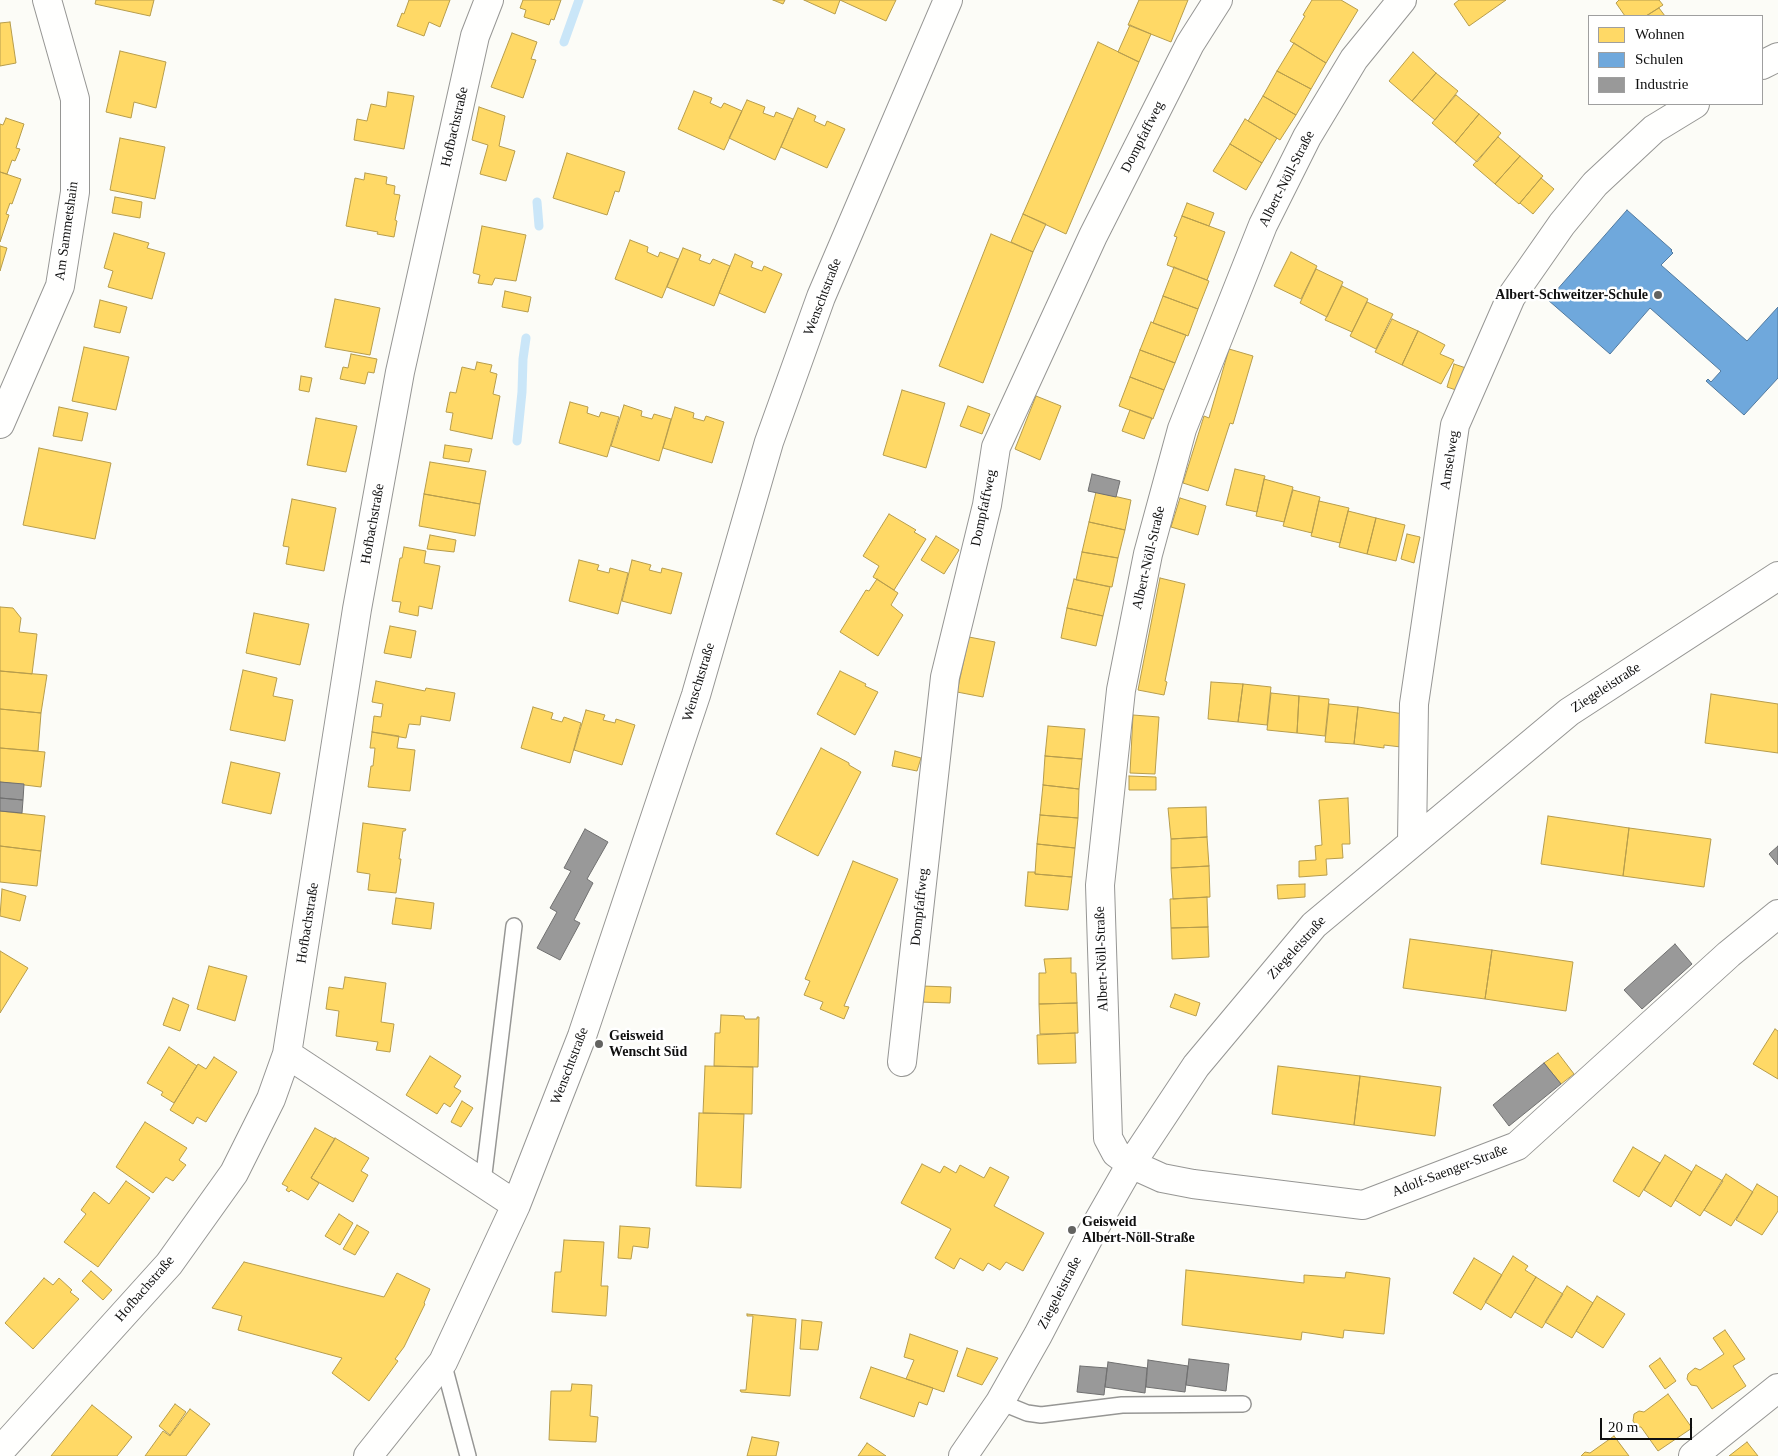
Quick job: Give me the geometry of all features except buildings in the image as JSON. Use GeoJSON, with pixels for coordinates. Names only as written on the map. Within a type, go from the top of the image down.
{"type":"FeatureCollection","features":[{"type":"Feature","properties":{"kind":"street","name":"Am Sammetshain"},"geometry":{"type":"LineString","coordinates":[[0,424],[60,286],[75,192],[75,99],[47,0]]}},
{"type":"Feature","properties":{"kind":"street","name":"Hofbachstraße"},"geometry":{"type":"LineString","coordinates":[[0,1451],[169,1264],[234,1173],[271,1099],[287,1054],[357,609],[400,372],[475,36],[489,0]]}},
{"type":"Feature","properties":{"kind":"street","name":"Wenschtstraße"},"geometry":{"type":"LineString","coordinates":[[368,1456],[443,1362],[516,1205],[582,1036],[696,695],[769,442],[820,297],[948,0]]}},
{"type":"Feature","properties":{"kind":"street","name":"Dompfaffweg"},"geometry":{"type":"LineString","coordinates":[[902,1062],[945,677],[987,505],[996,446],[1093,236],[1190,44],[1218,0]]}},
{"type":"Feature","properties":{"kind":"street","name":"Albert-Nöll-Straße"},"geometry":{"type":"LineString","coordinates":[[1130,1164],[1116,1152],[1108,1138],[1100,885],[1121,690],[1148,554],[1182,429],[1263,224],[1307,138],[1354,59],[1402,0]]}},
{"type":"Feature","properties":{"kind":"street"},"geometry":{"type":"LineString","coordinates":[[1763,65],[1778,57]]}},
{"type":"Feature","properties":{"kind":"street","name":"Amselweg"},"geometry":{"type":"LineString","coordinates":[[1412,841],[1414,704],[1455,425],[1511,297],[1562,224],[1595,184],[1654,128],[1693,105]]}},
{"type":"Feature","properties":{"kind":"street","name":"Ziegeleistraße"},"geometry":{"type":"LineString","coordinates":[[963,1456],[1000,1402],[1130,1164],[1196,1066],[1314,925],[1412,841],[1569,712],[1778,576]]}},
{"type":"Feature","properties":{"kind":"street","name":"Adolf-Saenger-Straße"},"geometry":{"type":"LineString","coordinates":[[1130,1164],[1162,1178],[1193,1184],[1363,1205],[1517,1146],[1722,961],[1778,914]]}},
{"type":"Feature","properties":{"kind":"street"},"geometry":{"type":"LineString","coordinates":[[287,1054],[516,1205]]}},
{"type":"Feature","properties":{"kind":"street"},"geometry":{"type":"LineString","coordinates":[[1692,1456],[1778,1388]]}},
{"type":"Feature","properties":{"kind":"lane"},"geometry":{"type":"LineString","coordinates":[[483,1182],[514,926]]}},
{"type":"Feature","properties":{"kind":"lane"},"geometry":{"type":"LineString","coordinates":[[443,1362],[468,1456]]}},
{"type":"Feature","properties":{"kind":"lane"},"geometry":{"type":"LineString","coordinates":[[1000,1402],[1027,1413],[1041,1415],[1122,1405],[1243,1404]]}},
{"type":"Feature","properties":{"kind":"waterway"},"geometry":{"type":"LineString","coordinates":[[564,42],[579,0]]}},
{"type":"Feature","properties":{"kind":"waterway"},"geometry":{"type":"LineString","coordinates":[[537,202],[539,226]]}},
{"type":"Feature","properties":{"kind":"waterway"},"geometry":{"type":"LineString","coordinates":[[517,441],[526,338]]}},
{"type":"Feature","properties":{"kind":"place","name":"Albert-Schweitzer-Schule"},"geometry":{"type":"Point","coordinates":[1658,295]}},
{"type":"Feature","properties":{"kind":"place","name":"Geisweid Wenscht Süd"},"geometry":{"type":"Point","coordinates":[599,1044]}},
{"type":"Feature","properties":{"kind":"place","name":"Geisweid Albert-Nöll-Straße"},"geometry":{"type":"Point","coordinates":[1072,1230]}}]}
